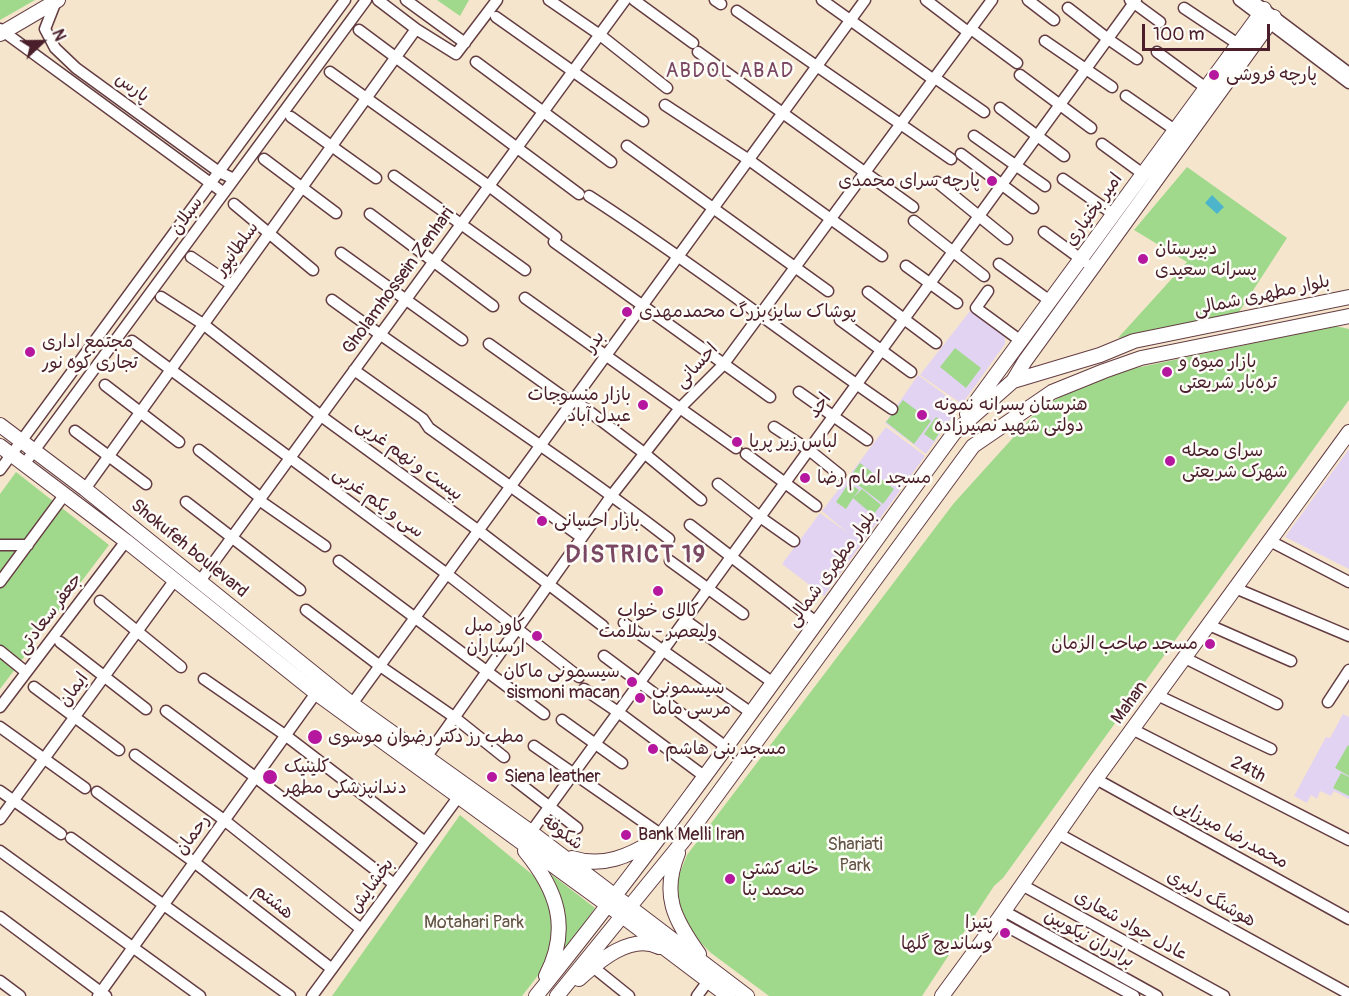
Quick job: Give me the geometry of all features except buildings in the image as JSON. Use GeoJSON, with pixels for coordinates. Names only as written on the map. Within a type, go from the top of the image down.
{"type":"FeatureCollection","features":[{"type":"Feature","properties":{"kind":"main road"},"geometry":{"type":"LineString","coordinates":[[1,30],[41,0]]}},
{"type":"Feature","properties":{"kind":"main road"},"geometry":{"type":"LineString","coordinates":[[1,30],[57,1]]}},
{"type":"Feature","properties":{"kind":"main road","name":"امیر بختیاری"},"geometry":{"type":"LineString","coordinates":[[1013,381],[1093,267],[1206,88],[1238,44],[1266,16]]}},
{"type":"Feature","properties":{"kind":"main road","name":"امیر بختیاری"},"geometry":{"type":"LineString","coordinates":[[954,433],[1113,214],[1175,137],[1266,16]]}},
{"type":"Feature","properties":{"kind":"main road","name":"بلوار مطهری شمالی"},"geometry":{"type":"LineString","coordinates":[[536,996],[662,835],[954,433],[1013,381],[1100,355],[1134,341],[1349,297]]}},
{"type":"Feature","properties":{"kind":"main road","name":"بلوار مطهری شمالی"},"geometry":{"type":"LineString","coordinates":[[558,996],[684,840],[973,446],[1052,392],[1141,358],[1349,316]]}},
{"type":"Feature","properties":{"kind":"main road","name":"Shokufeh boulevard"},"geometry":{"type":"LineString","coordinates":[[0,425],[85,489],[200,581],[348,708]]}},
{"type":"Feature","properties":{"kind":"main road","name":"Mahan"},"geometry":{"type":"LineString","coordinates":[[942,996],[1132,729],[1349,432]]}},
{"type":"Feature","properties":{"kind":"main road","name":"Shokufeh boulevard"},"geometry":{"type":"LineString","coordinates":[[6,450],[316,693],[348,708]]}},
{"type":"Feature","properties":{"kind":"main road","name":"شکوفه"},"geometry":{"type":"LineString","coordinates":[[348,708],[427,756],[550,846],[676,956],[728,996]]}},
{"type":"Feature","properties":{"kind":"main road","name":"شکوفه"},"geometry":{"type":"LineString","coordinates":[[348,708],[459,796],[513,835],[612,900]]}},
{"type":"Feature","properties":{"kind":"main road"},"geometry":{"type":"LineString","coordinates":[[513,835],[543,875],[556,902],[559,916],[556,950],[551,967],[536,996]]}},
{"type":"Feature","properties":{"kind":"main road"},"geometry":{"type":"LineString","coordinates":[[550,846],[572,858],[599,863],[627,855],[662,835]]}},
{"type":"Feature","properties":{"kind":"main road"},"geometry":{"type":"LineString","coordinates":[[684,840],[673,864],[669,893],[686,936],[707,965]]}},
{"type":"Feature","properties":{"kind":"main road","name":"شکوفه"},"geometry":{"type":"LineString","coordinates":[[626,911],[707,965],[747,996]]}},
{"type":"Feature","properties":{"kind":"main road"},"geometry":{"type":"LineString","coordinates":[[558,996],[592,967],[638,942],[654,944],[676,956]]}},
{"type":"Feature","properties":{"kind":"street","name":"سبلان"},"geometry":{"type":"LineString","coordinates":[[0,470],[6,450],[21,441],[345,0]]}},
{"type":"Feature","properties":{"kind":"street","name":"سبلان"},"geometry":{"type":"LineString","coordinates":[[25,463],[366,0]]}},
{"type":"Feature","properties":{"kind":"street"},"geometry":{"type":"LineString","coordinates":[[378,0],[416,29],[456,54],[497,0]]}},
{"type":"Feature","properties":{"kind":"street"},"geometry":{"type":"LineString","coordinates":[[406,0],[465,43]]}},
{"type":"Feature","properties":{"kind":"street"},"geometry":{"type":"LineString","coordinates":[[549,0],[600,35],[667,88]]}},
{"type":"Feature","properties":{"kind":"street","name":"Gholamhossein Zenhari"},"geometry":{"type":"LineString","coordinates":[[200,581],[625,0]]}},
{"type":"Feature","properties":{"kind":"street"},"geometry":{"type":"LineString","coordinates":[[634,0],[782,114],[913,207]]}},
{"type":"Feature","properties":{"kind":"street"},"geometry":{"type":"LineString","coordinates":[[822,0],[984,112]]}},
{"type":"Feature","properties":{"kind":"street","name":"بدر"},"geometry":{"type":"LineString","coordinates":[[348,708],[865,0]]}},
{"type":"Feature","properties":{"kind":"street"},"geometry":{"type":"LineString","coordinates":[[926,0],[1017,63]]}},
{"type":"Feature","properties":{"kind":"street","name":"احسانی"},"geometry":{"type":"LineString","coordinates":[[427,756],[612,495],[680,408],[723,365],[992,0]]}},
{"type":"Feature","properties":{"kind":"street"},"geometry":{"type":"LineString","coordinates":[[1028,0],[1054,20]]}},
{"type":"Feature","properties":{"kind":"street"},"geometry":{"type":"LineString","coordinates":[[1239,0],[1349,73]]}},
{"type":"Feature","properties":{"kind":"street"},"geometry":{"type":"LineString","coordinates":[[1252,0],[1266,16],[1349,83]]}},
{"type":"Feature","properties":{"kind":"street","name":"پارس"},"geometry":{"type":"LineString","coordinates":[[57,1],[45,29],[55,48],[76,68],[219,172],[234,179]]}},
{"type":"Feature","properties":{"kind":"street"},"geometry":{"type":"LineString","coordinates":[[1133,1],[1160,22]]}},
{"type":"Feature","properties":{"kind":"street","name":"احد"},"geometry":{"type":"LineString","coordinates":[[531,832],[1108,39],[1133,1]]}},
{"type":"Feature","properties":{"kind":"street"},"geometry":{"type":"LineString","coordinates":[[1068,8],[1137,59]]}},
{"type":"Feature","properties":{"kind":"street"},"geometry":{"type":"LineString","coordinates":[[1184,8],[1238,44]]}},
{"type":"Feature","properties":{"kind":"street"},"geometry":{"type":"LineString","coordinates":[[737,11],[901,124],[1002,184],[1033,208]]}},
{"type":"Feature","properties":{"kind":"street"},"geometry":{"type":"LineString","coordinates":[[496,17],[643,121]]}},
{"type":"Feature","properties":{"kind":"street","name":"سلطانپور"},"geometry":{"type":"LineString","coordinates":[[85,489],[416,29]]}},
{"type":"Feature","properties":{"kind":"street","name":"پارس"},"geometry":{"type":"LineString","coordinates":[[1,30],[224,193]]}},
{"type":"Feature","properties":{"kind":"street"},"geometry":{"type":"LineString","coordinates":[[359,30],[584,195],[679,255],[816,357],[892,409]]}},
{"type":"Feature","properties":{"kind":"street"},"geometry":{"type":"LineString","coordinates":[[1045,41],[1112,87]]}},
{"type":"Feature","properties":{"kind":"street"},"geometry":{"type":"LineString","coordinates":[[1156,52],[1206,88]]}},
{"type":"Feature","properties":{"kind":"street"},"geometry":{"type":"LineString","coordinates":[[476,62],[610,162]]}},
{"type":"Feature","properties":{"kind":"street"},"geometry":{"type":"LineString","coordinates":[[66,79],[76,68]]}},
{"type":"Feature","properties":{"kind":"street"},"geometry":{"type":"LineString","coordinates":[[330,72],[489,186],[555,240],[723,365],[770,397]]}},
{"type":"Feature","properties":{"kind":"street"},"geometry":{"type":"LineString","coordinates":[[1020,75],[1091,128]]}},
{"type":"Feature","properties":{"kind":"street"},"geometry":{"type":"LineString","coordinates":[[1126,96],[1175,137]]}},
{"type":"Feature","properties":{"kind":"street"},"geometry":{"type":"LineString","coordinates":[[665,105],[749,160],[882,256]]}},
{"type":"Feature","properties":{"kind":"street"},"geometry":{"type":"LineString","coordinates":[[1000,108],[1064,156]]}},
{"type":"Feature","properties":{"kind":"street"},"geometry":{"type":"LineString","coordinates":[[291,117],[376,178]]}},
{"type":"Feature","properties":{"kind":"street"},"geometry":{"type":"LineString","coordinates":[[974,136],[1045,186]]}},
{"type":"Feature","properties":{"kind":"street"},"geometry":{"type":"LineString","coordinates":[[1102,144],[1143,174]]}},
{"type":"Feature","properties":{"kind":"street"},"geometry":{"type":"LineString","coordinates":[[627,146],[828,291]]}},
{"type":"Feature","properties":{"kind":"street"},"geometry":{"type":"LineString","coordinates":[[264,159],[336,213]]}},
{"type":"Feature","properties":{"kind":"street"},"geometry":{"type":"LineString","coordinates":[[394,176],[525,270]]}},
{"type":"Feature","properties":{"kind":"street"},"geometry":{"type":"LineString","coordinates":[[1063,179],[1113,214]]}},
{"type":"Feature","properties":{"kind":"street"},"geometry":{"type":"LineString","coordinates":[[937,182],[1007,239]]}},
{"type":"Feature","properties":{"kind":"street"},"geometry":{"type":"LineString","coordinates":[[234,204],[313,270]]}},
{"type":"Feature","properties":{"kind":"street"},"geometry":{"type":"LineString","coordinates":[[370,214],[492,306]]}},
{"type":"Feature","properties":{"kind":"street"},"geometry":{"type":"LineString","coordinates":[[914,221],[984,276]]}},
{"type":"Feature","properties":{"kind":"street"},"geometry":{"type":"LineString","coordinates":[[1044,232],[1093,267]]}},
{"type":"Feature","properties":{"kind":"street"},"geometry":{"type":"LineString","coordinates":[[341,253],[462,340]]}},
{"type":"Feature","properties":{"kind":"street"},"geometry":{"type":"LineString","coordinates":[[191,257],[232,285]]}},
{"type":"Feature","properties":{"kind":"street"},"geometry":{"type":"LineString","coordinates":[[999,264],[1050,301]]}},
{"type":"Feature","properties":{"kind":"street"},"geometry":{"type":"LineString","coordinates":[[906,266],[957,303]]}},
{"type":"Feature","properties":{"kind":"street"},"geometry":{"type":"LineString","coordinates":[[988,291],[976,308],[1021,341]]}},
{"type":"Feature","properties":{"kind":"street"},"geometry":{"type":"LineString","coordinates":[[868,292],[936,344]]}},
{"type":"Feature","properties":{"kind":"street","name":"بیست و نهم غربی"},"geometry":{"type":"LineString","coordinates":[[161,297],[203,324],[321,416],[479,531],[603,626]]}},
{"type":"Feature","properties":{"kind":"street"},"geometry":{"type":"LineString","coordinates":[[525,298],[786,482],[816,506]]}},
{"type":"Feature","properties":{"kind":"street"},"geometry":{"type":"LineString","coordinates":[[332,300],[448,383],[612,495],[669,539]]}},
{"type":"Feature","properties":{"kind":"street"},"geometry":{"type":"LineString","coordinates":[[840,320],[911,372]]}},
{"type":"Feature","properties":{"kind":"street","name":"سی و یکم غربی"},"geometry":{"type":"LineString","coordinates":[[132,341],[518,627],[579,677]]}},
{"type":"Feature","properties":{"kind":"street"},"geometry":{"type":"LineString","coordinates":[[489,344],[644,453],[701,500]]}},
{"type":"Feature","properties":{"kind":"street"},"geometry":{"type":"LineString","coordinates":[[354,370],[423,419],[429,428],[581,537]]}},
{"type":"Feature","properties":{"kind":"street"},"geometry":{"type":"LineString","coordinates":[[105,385],[179,442]]}},
{"type":"Feature","properties":{"kind":"street"},"geometry":{"type":"LineString","coordinates":[[799,392],[867,441]]}},
{"type":"Feature","properties":{"kind":"street"},"geometry":{"type":"LineString","coordinates":[[774,427],[809,450],[840,475]]}},
{"type":"Feature","properties":{"kind":"street"},"geometry":{"type":"LineString","coordinates":[[75,431],[146,484]]}},
{"type":"Feature","properties":{"kind":"street"},"geometry":{"type":"LineString","coordinates":[[199,450],[260,499],[326,546]]}},
{"type":"Feature","properties":{"kind":"street"},"geometry":{"type":"LineString","coordinates":[[718,484],[760,518],[794,541]]}},
{"type":"Feature","properties":{"kind":"street"},"geometry":{"type":"LineString","coordinates":[[0,582],[65,494]]}},
{"type":"Feature","properties":{"kind":"street"},"geometry":{"type":"LineString","coordinates":[[186,502],[300,590]]}},
{"type":"Feature","properties":{"kind":"street"},"geometry":{"type":"LineString","coordinates":[[690,525],[816,622]]}},
{"type":"Feature","properties":{"kind":"street"},"geometry":{"type":"LineString","coordinates":[[1270,541],[1349,582]]}},
{"type":"Feature","properties":{"kind":"street","name":"جعفر سعادتی"},"geometry":{"type":"LineString","coordinates":[[0,707],[126,542]]}},
{"type":"Feature","properties":{"kind":"street"},"geometry":{"type":"LineString","coordinates":[[0,545],[28,545]]}},
{"type":"Feature","properties":{"kind":"street"},"geometry":{"type":"LineString","coordinates":[[339,561],[544,714]]}},
{"type":"Feature","properties":{"kind":"street"},"geometry":{"type":"LineString","coordinates":[[670,561],[743,614]]}},
{"type":"Feature","properties":{"kind":"street","name":"ایمان"},"geometry":{"type":"LineString","coordinates":[[0,819],[174,580]]}},
{"type":"Feature","properties":{"kind":"street"},"geometry":{"type":"LineString","coordinates":[[1235,588],[1349,636]]}},
{"type":"Feature","properties":{"kind":"street"},"geometry":{"type":"LineString","coordinates":[[100,601],[181,667]]}},
{"type":"Feature","properties":{"kind":"street"},"geometry":{"type":"LineString","coordinates":[[306,610],[380,666],[454,717],[504,757]]}},
{"type":"Feature","properties":{"kind":"street"},"geometry":{"type":"LineString","coordinates":[[685,620],[772,682]]}},
{"type":"Feature","properties":{"kind":"street"},"geometry":{"type":"LineString","coordinates":[[624,623],[750,712]]}},
{"type":"Feature","properties":{"kind":"street"},"geometry":{"type":"LineString","coordinates":[[1209,625],[1291,661]]}},
{"type":"Feature","properties":{"kind":"street"},"geometry":{"type":"LineString","coordinates":[[60,642],[146,710]]}},
{"type":"Feature","properties":{"kind":"street"},"geometry":{"type":"LineString","coordinates":[[0,651],[26,672]]}},
{"type":"Feature","properties":{"kind":"street"},"geometry":{"type":"LineString","coordinates":[[604,656],[726,747]]}},
{"type":"Feature","properties":{"kind":"street"},"geometry":{"type":"LineString","coordinates":[[1185,658],[1277,704]]}},
{"type":"Feature","properties":{"kind":"street"},"geometry":{"type":"LineString","coordinates":[[1328,702],[1349,670]]}},
{"type":"Feature","properties":{"kind":"street"},"geometry":{"type":"LineString","coordinates":[[204,680],[285,735],[425,842]]}},
{"type":"Feature","properties":{"kind":"street"},"geometry":{"type":"LineString","coordinates":[[34,687],[119,750]]}},
{"type":"Feature","properties":{"kind":"street"},"geometry":{"type":"LineString","coordinates":[[584,689],[704,776]]}},
{"type":"Feature","properties":{"kind":"street","name":"رحمان"},"geometry":{"type":"LineString","coordinates":[[101,995],[316,693]]}},
{"type":"Feature","properties":{"kind":"street"},"geometry":{"type":"LineString","coordinates":[[1157,695],[1271,749]]}},
{"type":"Feature","properties":{"kind":"street"},"geometry":{"type":"LineString","coordinates":[[166,711],[394,884]]}},
{"type":"Feature","properties":{"kind":"street"},"geometry":{"type":"LineString","coordinates":[[562,720],[622,763]]}},
{"type":"Feature","properties":{"kind":"street"},"geometry":{"type":"LineString","coordinates":[[0,727],[85,788]]}},
{"type":"Feature","properties":{"kind":"street","name":"24th"},"geometry":{"type":"LineString","coordinates":[[1132,729],[1349,840]]}},
{"type":"Feature","properties":{"kind":"street"},"geometry":{"type":"LineString","coordinates":[[534,746],[662,835]]}},
{"type":"Feature","properties":{"kind":"street"},"geometry":{"type":"LineString","coordinates":[[135,755],[224,820],[361,929]]}},
{"type":"Feature","properties":{"kind":"street","name":"محمدرضا میرزایی"},"geometry":{"type":"LineString","coordinates":[[1096,779],[1349,919]]}},
{"type":"Feature","properties":{"kind":"street"},"geometry":{"type":"LineString","coordinates":[[515,780],[578,828]]}},
{"type":"Feature","properties":{"kind":"street"},"geometry":{"type":"LineString","coordinates":[[0,791],[290,996]]}},
{"type":"Feature","properties":{"kind":"street","name":"هشتم"},"geometry":{"type":"LineString","coordinates":[[97,792],[194,862],[332,969]]}},
{"type":"Feature","properties":{"kind":"street","name":"بخشایش"},"geometry":{"type":"LineString","coordinates":[[312,996],[459,796]]}},
{"type":"Feature","properties":{"kind":"street","name":"هوشنگ دلیری"},"geometry":{"type":"LineString","coordinates":[[1057,834],[1349,994]]}},
{"type":"Feature","properties":{"kind":"street"},"geometry":{"type":"LineString","coordinates":[[0,851],[200,996]]}},
{"type":"Feature","properties":{"kind":"street","name":"عادل جواد شعاری"},"geometry":{"type":"LineString","coordinates":[[1022,885],[1224,996]]}},
{"type":"Feature","properties":{"kind":"street","name":"برادران نیکوبین"},"geometry":{"type":"LineString","coordinates":[[1001,916],[1134,996]]}},
{"type":"Feature","properties":{"kind":"street","name":"برادران نیکوبین"},"geometry":{"type":"LineString","coordinates":[[1001,916],[1157,996]]}},
{"type":"Feature","properties":{"kind":"street"},"geometry":{"type":"LineString","coordinates":[[0,917],[101,995]]}},
{"type":"Feature","properties":{"kind":"street"},"geometry":{"type":"LineString","coordinates":[[592,967],[629,996]]}},
{"type":"Feature","properties":{"kind":"street"},"geometry":{"type":"LineString","coordinates":[[0,981],[20,996]]}},
{"type":"Feature","properties":{"kind":"street"},"geometry":{"type":"LineString","coordinates":[[697,996],[708,981]]}},
{"type":"Feature","properties":{"kind":"shaded area"},"geometry":{"type":"Polygon","coordinates":[[[970,311],[1005,337],[1005,344],[962,404],[920,375],[970,311]]]}},
{"type":"Feature","properties":{"kind":"shaded area","name":"هنرستان پسرانه نمونه دولتی شهید نصیرزاده"},"geometry":{"type":"Polygon","coordinates":[[[918,375],[960,406],[926,454],[885,423],[918,375]]]}},
{"type":"Feature","properties":{"kind":"shaded area"},"geometry":{"type":"Polygon","coordinates":[[[886,427],[925,456],[824,596],[782,564],[820,513],[848,533],[822,511],[886,427]]]}},
{"type":"Feature","properties":{"kind":"shaded area"},"geometry":{"type":"Polygon","coordinates":[[[1349,449],[1349,569],[1285,537],[1349,449]]]}},
{"type":"Feature","properties":{"kind":"shaded area"},"geometry":{"type":"Polygon","coordinates":[[[1343,714],[1349,717],[1349,799],[1334,791],[1331,796],[1320,791],[1317,799],[1311,795],[1307,803],[1294,796],[1326,737],[1330,738],[1343,714]]]}},
{"type":"Feature","properties":{"kind":"green space"},"geometry":{"type":"Polygon","coordinates":[[[0,0],[35,0],[0,20],[0,0]]]}},
{"type":"Feature","properties":{"kind":"green space"},"geometry":{"type":"Polygon","coordinates":[[[437,0],[469,0],[460,16],[437,0]]]}},
{"type":"Feature","properties":{"kind":"green space"},"geometry":{"type":"Polygon","coordinates":[[[1187,167],[1287,238],[1239,312],[1118,338],[1187,262],[1134,230],[1187,167]]]}},
{"type":"Feature","properties":{"kind":"green space","name":"Shariati Park"},"geometry":{"type":"Polygon","coordinates":[[[1335,326],[1349,329],[1349,400],[1003,878],[994,886],[922,996],[769,996],[711,953],[692,934],[677,903],[676,883],[687,855],[954,503],[1039,409],[1098,376],[1335,326]]]}},
{"type":"Feature","properties":{"kind":"green space"},"geometry":{"type":"Polygon","coordinates":[[[955,348],[981,368],[966,388],[940,367],[955,348]]]}},
{"type":"Feature","properties":{"kind":"green space"},"geometry":{"type":"Polygon","coordinates":[[[903,400],[931,421],[914,444],[886,422],[903,400]]]}},
{"type":"Feature","properties":{"kind":"green space"},"geometry":{"type":"Polygon","coordinates":[[[936,417],[945,424],[934,441],[924,434],[936,417]]]}},
{"type":"Feature","properties":{"kind":"green space"},"geometry":{"type":"Polygon","coordinates":[[[860,463],[894,489],[883,504],[849,478],[860,463]]]}},
{"type":"Feature","properties":{"kind":"green space"},"geometry":{"type":"Polygon","coordinates":[[[16,472],[109,545],[0,689],[0,494],[16,472]]]}},
{"type":"Feature","properties":{"kind":"green space"},"geometry":{"type":"Polygon","coordinates":[[[849,483],[859,490],[846,509],[836,502],[849,483]]]}},
{"type":"Feature","properties":{"kind":"green space"},"geometry":{"type":"Polygon","coordinates":[[[862,489],[881,505],[873,515],[853,498],[862,489]]]}},
{"type":"Feature","properties":{"kind":"green space"},"geometry":{"type":"Polygon","coordinates":[[[1349,746],[1349,776],[1335,768],[1349,746]]]}},
{"type":"Feature","properties":{"kind":"green space"},"geometry":{"type":"Polygon","coordinates":[[[1341,773],[1349,777],[1349,796],[1333,788],[1341,773]]]}},
{"type":"Feature","properties":{"kind":"green space","name":"Motahari Park"},"geometry":{"type":"Polygon","coordinates":[[[460,815],[534,876],[550,904],[554,931],[547,964],[522,996],[332,996],[460,815]]]}},
{"type":"Feature","properties":{"kind":"green space"},"geometry":{"type":"Polygon","coordinates":[[[547,871],[595,908],[563,954],[565,920],[561,902],[547,871]]]}},
{"type":"Feature","properties":{"kind":"water"},"geometry":{"type":"Polygon","coordinates":[[[1212,195],[1224,207],[1217,214],[1205,203],[1212,195]]]}},
{"type":"Feature","properties":{"kind":"place","name":"پارچه فروشی"},"geometry":{"type":"Point","coordinates":[1214,75]}},
{"type":"Feature","properties":{"kind":"place","name":"پارچه سرای محمدی"},"geometry":{"type":"Point","coordinates":[992,181]}},
{"type":"Feature","properties":{"kind":"place","name":"دبیرستان پسرانه سعیدی"},"geometry":{"type":"Point","coordinates":[1143,259]}},
{"type":"Feature","properties":{"kind":"place","name":"پوشاک سایز بزرگ محمدمهدی"},"geometry":{"type":"Point","coordinates":[627,312]}},
{"type":"Feature","properties":{"kind":"place","name":"مجتمع اداری تجاری کوه نور"},"geometry":{"type":"Point","coordinates":[30,352]}},
{"type":"Feature","properties":{"kind":"place","name":"بازار میوه و تره‌بار شریعتی"},"geometry":{"type":"Point","coordinates":[1167,372]}},
{"type":"Feature","properties":{"kind":"place","name":"بازار منسوجات عبدل آباد"},"geometry":{"type":"Point","coordinates":[643,405]}},
{"type":"Feature","properties":{"kind":"place","name":"هنرستان پسرانه نمونه دولتی شهید نصیرزاده"},"geometry":{"type":"Point","coordinates":[922,415]}},
{"type":"Feature","properties":{"kind":"place","name":"لباس زیر پریا"},"geometry":{"type":"Point","coordinates":[737,442]}},
{"type":"Feature","properties":{"kind":"place","name":"سرای محله شهرک شریعتی"},"geometry":{"type":"Point","coordinates":[1170,461]}},
{"type":"Feature","properties":{"kind":"place","name":"مسجد امام رضا"},"geometry":{"type":"Point","coordinates":[805,478]}},
{"type":"Feature","properties":{"kind":"place","name":"بازار احسانی"},"geometry":{"type":"Point","coordinates":[542,521]}},
{"type":"Feature","properties":{"kind":"place","name":"کالای خواب ولیعصر - سلامت"},"geometry":{"type":"Point","coordinates":[658,591]}},
{"type":"Feature","properties":{"kind":"place","name":"كاور مبل ارسباران"},"geometry":{"type":"Point","coordinates":[537,636]}},
{"type":"Feature","properties":{"kind":"place","name":"مسجد صاحب الزمان"},"geometry":{"type":"Point","coordinates":[1210,644]}},
{"type":"Feature","properties":{"kind":"place","name":"سیسمونی ماکان sismoni macan"},"geometry":{"type":"Point","coordinates":[632,682]}},
{"type":"Feature","properties":{"kind":"place","name":"سیسمونی مرسی ماما"},"geometry":{"type":"Point","coordinates":[640,698]}},
{"type":"Feature","properties":{"kind":"place","name":"مطب رز دکتر رضوان موسوی"},"geometry":{"type":"Point","coordinates":[315,737]}},
{"type":"Feature","properties":{"kind":"place","name":"مسجد بنی هاشم"},"geometry":{"type":"Point","coordinates":[653,749]}},
{"type":"Feature","properties":{"kind":"place","name":"کلینیک دندانپزشکی مطهر"},"geometry":{"type":"Point","coordinates":[270,777]}},
{"type":"Feature","properties":{"kind":"place","name":"Siena leather"},"geometry":{"type":"Point","coordinates":[492,777]}},
{"type":"Feature","properties":{"kind":"place","name":"Bank Melli Iran"},"geometry":{"type":"Point","coordinates":[626,835]}},
{"type":"Feature","properties":{"kind":"place","name":"خانه کشتی محمد بنا"},"geometry":{"type":"Point","coordinates":[730,879]}},
{"type":"Feature","properties":{"kind":"place","name":"پتیزا وساندیچ گلها"},"geometry":{"type":"Point","coordinates":[1005,933]}},
{"type":"Feature","properties":{"kind":"district","name":"ABDOL ABAD"},"geometry":{"type":"Point","coordinates":[730,72]}},
{"type":"Feature","properties":{"kind":"district","name":"DISTRICT 19"},"geometry":{"type":"Point","coordinates":[636,556]}}]}
